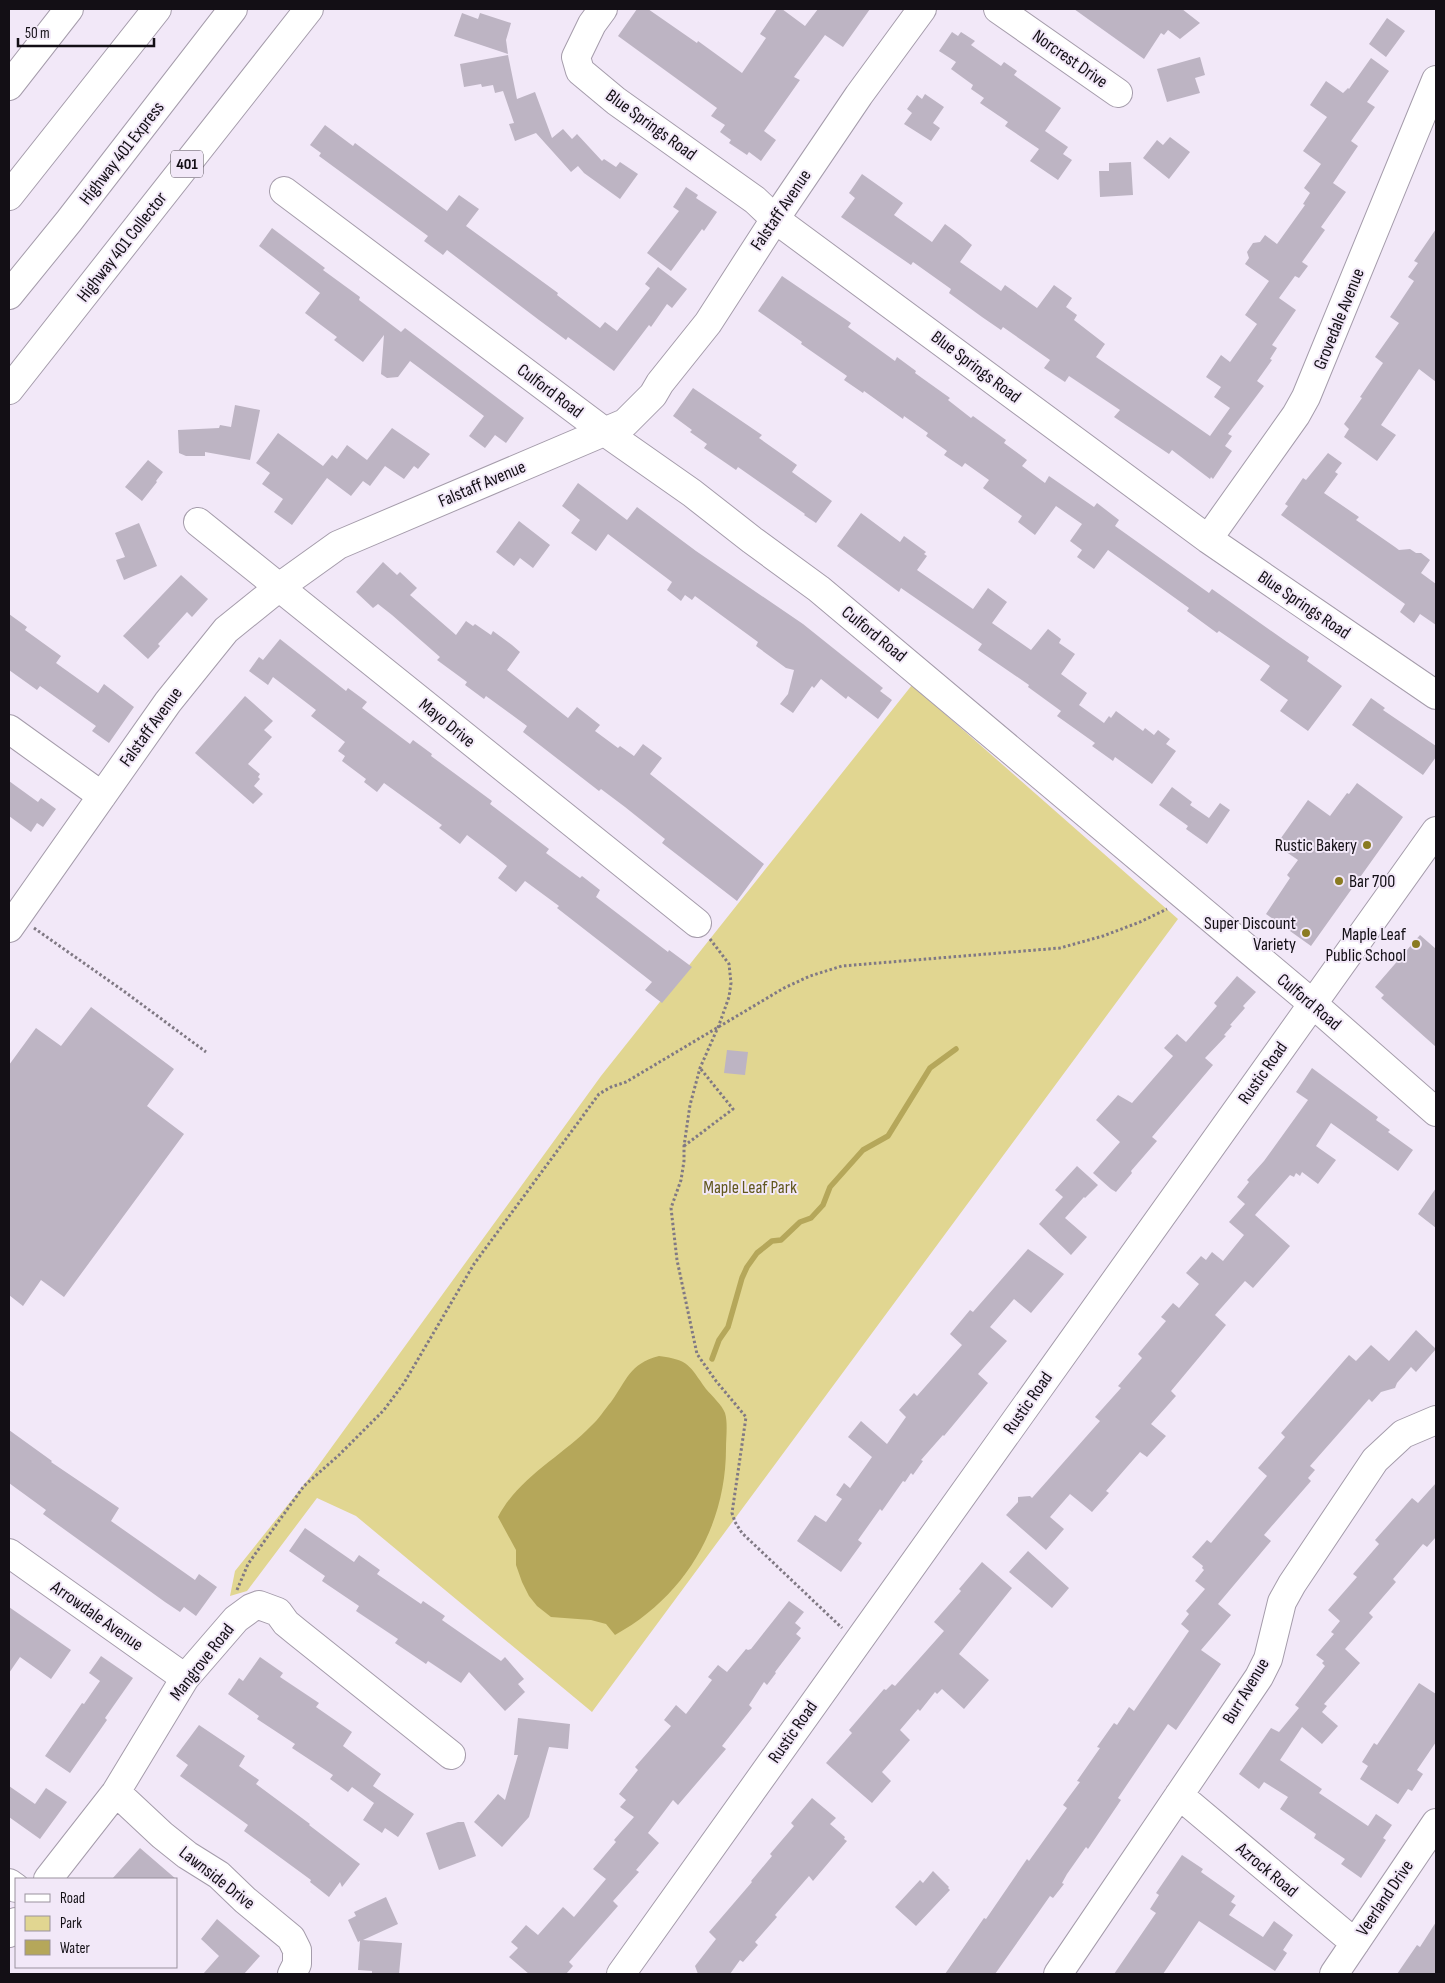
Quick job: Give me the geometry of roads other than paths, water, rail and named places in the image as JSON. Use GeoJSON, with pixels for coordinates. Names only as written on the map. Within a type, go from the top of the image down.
{"type":"FeatureCollection","features":[{"type":"Feature","properties":{"kind":"main road"},"geometry":{"type":"LineString","coordinates":[[9,86],[69,9]]}},
{"type":"Feature","properties":{"kind":"main road"},"geometry":{"type":"LineString","coordinates":[[9,196],[157,9]]}},
{"type":"Feature","properties":{"kind":"main road","name":"Highway 401 Express"},"geometry":{"type":"LineString","coordinates":[[9,295],[69,221],[233,9]]}},
{"type":"Feature","properties":{"kind":"main road","name":"Highway 401 Collector"},"geometry":{"type":"LineString","coordinates":[[9,390],[308,9]]}},
{"type":"Feature","properties":{"kind":"main road","name":"Blue Springs Road"},"geometry":{"type":"LineString","coordinates":[[603,9],[579,47],[576,57],[580,71],[616,101],[756,200],[775,219],[1208,539],[1436,696]]}},
{"type":"Feature","properties":{"kind":"main road","name":"Falstaff Avenue"},"geometry":{"type":"LineString","coordinates":[[21,928],[102,796],[168,702],[226,630],[278,588],[338,545],[626,423],[653,395],[660,383],[708,323],[775,219],[859,95],[922,9]]}},
{"type":"Feature","properties":{"kind":"main road","name":"Norcrest Drive"},"geometry":{"type":"LineString","coordinates":[[998,9],[1118,92]]}},
{"type":"Feature","properties":{"kind":"main road","name":"Grovedale Avenue"},"geometry":{"type":"LineString","coordinates":[[1208,539],[1296,415],[1306,397],[1436,80]]}},
{"type":"Feature","properties":{"kind":"main road","name":"Culford Road"},"geometry":{"type":"LineString","coordinates":[[284,191],[605,432],[692,493],[819,589],[880,638],[1313,1004],[1436,1112]]}},
{"type":"Feature","properties":{"kind":"main road","name":"Mayo Drive"},"geometry":{"type":"LineString","coordinates":[[198,522],[697,923]]}},
{"type":"Feature","properties":{"kind":"main road"},"geometry":{"type":"LineString","coordinates":[[9,729],[102,796]]}},
{"type":"Feature","properties":{"kind":"main road","name":"Rustic Road"},"geometry":{"type":"LineString","coordinates":[[621,1974],[1436,831]]}},
{"type":"Feature","properties":{"kind":"main road","name":"Burr Avenue"},"geometry":{"type":"LineString","coordinates":[[1058,1974],[1259,1677],[1268,1660],[1282,1602],[1375,1460],[1403,1434],[1436,1420]]}},
{"type":"Feature","properties":{"kind":"main road","name":"Arrowdale Avenue"},"geometry":{"type":"LineString","coordinates":[[9,1553],[185,1678]]}},
{"type":"Feature","properties":{"kind":"main road","name":"Mangrove Road"},"geometry":{"type":"LineString","coordinates":[[49,1878],[116,1792],[185,1678],[222,1633],[251,1608],[259,1605],[278,1612],[286,1623],[451,1755]]}},
{"type":"Feature","properties":{"kind":"main road","name":"Lawnside Drive"},"geometry":{"type":"LineString","coordinates":[[116,1792],[162,1835],[187,1855],[219,1875],[245,1900],[291,1938],[297,1950],[296,1964],[292,1974]]}},
{"type":"Feature","properties":{"kind":"main road","name":"Azrock Road"},"geometry":{"type":"LineString","coordinates":[[1179,1796],[1355,1943]]}},
{"type":"Feature","properties":{"kind":"main road","name":"Veerland Drive"},"geometry":{"type":"LineString","coordinates":[[1334,1974],[1436,1823]]}},
{"type":"Feature","properties":{"kind":"water"},"geometry":{"type":"Polygon","coordinates":[[[659,1356],[677,1359],[692,1369],[725,1413],[727,1430],[724,1477],[718,1506],[709,1532],[696,1557],[680,1580],[661,1601],[640,1619],[615,1635],[606,1624],[591,1620],[551,1617],[537,1606],[529,1596],[516,1565],[516,1550],[498,1517],[507,1503],[529,1479],[597,1420],[635,1368],[649,1359],[659,1356]]]}},
{"type":"Feature","properties":{"kind":"waterway"},"geometry":{"type":"LineString","coordinates":[[712,1359],[719,1340],[728,1327],[742,1278],[757,1253],[772,1241],[781,1240],[800,1222],[811,1218],[823,1205],[830,1187],[863,1150],[888,1136],[930,1068],[956,1049]]}},
{"type":"Feature","properties":{"kind":"place","name":"Rustic Bakery"},"geometry":{"type":"Point","coordinates":[1367,845]}},
{"type":"Feature","properties":{"kind":"place","name":"Bar 700"},"geometry":{"type":"Point","coordinates":[1339,881]}},
{"type":"Feature","properties":{"kind":"place","name":"Super Discount Variety"},"geometry":{"type":"Point","coordinates":[1306,933]}},
{"type":"Feature","properties":{"kind":"place","name":"Maple Leaf Public School"},"geometry":{"type":"Point","coordinates":[1416,944]}},
{"type":"Feature","properties":{"kind":"park label","name":"Maple Leaf Park"},"geometry":{"type":"Point","coordinates":[750,1187]}}]}
